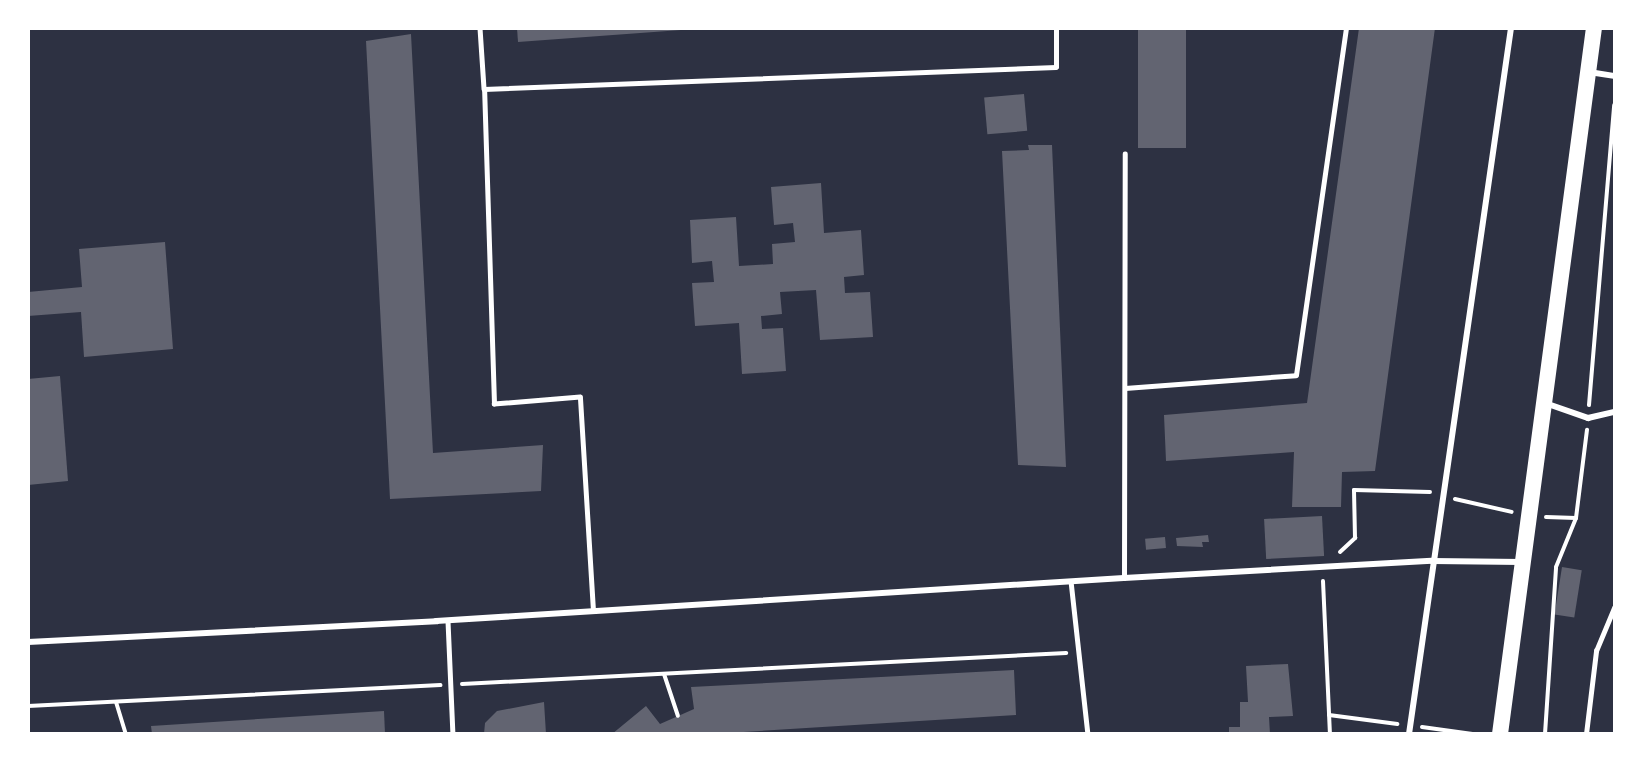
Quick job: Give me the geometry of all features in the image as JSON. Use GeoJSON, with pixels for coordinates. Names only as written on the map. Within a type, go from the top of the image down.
{"type":"FeatureCollection","features":[{"type":"Feature","properties":{"kind":"highway"},"geometry":{"type":"LineString","coordinates":[[1500,734],[1541,401],[1594,28]]}},
{"type":"Feature","properties":{"kind":"street"},"geometry":{"type":"LineString","coordinates":[[1409,734],[1510,28]]}},
{"type":"Feature","properties":{"kind":"street"},"geometry":{"type":"LineString","coordinates":[[1588,72],[1614,76]]}},
{"type":"Feature","properties":{"kind":"street"},"geometry":{"type":"LineString","coordinates":[[1541,401],[1588,418],[1614,412]]}},
{"type":"Feature","properties":{"kind":"street"},"geometry":{"type":"LineString","coordinates":[[28,642],[448,621],[1071,581],[1432,561],[1522,562]]}},
{"type":"Feature","properties":{"kind":"lane"},"geometry":{"type":"LineString","coordinates":[[480,28],[494,404],[580,397],[593,611]]}},
{"type":"Feature","properties":{"kind":"lane"},"geometry":{"type":"LineString","coordinates":[[484,89],[1056,67],[1056,28]]}},
{"type":"Feature","properties":{"kind":"lane"},"geometry":{"type":"LineString","coordinates":[[1125,388],[1296,375],[1346,28]]}},
{"type":"Feature","properties":{"kind":"lane"},"geometry":{"type":"LineString","coordinates":[[1124,578],[1125,154]]}},
{"type":"Feature","properties":{"kind":"lane"},"geometry":{"type":"LineString","coordinates":[[1071,581],[1088,734]]}},
{"type":"Feature","properties":{"kind":"lane"},"geometry":{"type":"LineString","coordinates":[[1586,734],[1596,651],[1614,608]]}},
{"type":"Feature","properties":{"kind":"lane"},"geometry":{"type":"LineString","coordinates":[[448,621],[453,734]]}},
{"type":"Feature","properties":{"kind":"path"},"geometry":{"type":"LineString","coordinates":[[1322,567],[1330,734]]}},
{"type":"Feature","properties":{"kind":"path"},"geometry":{"type":"LineString","coordinates":[[28,706],[1079,652]]}},
{"type":"Feature","properties":{"kind":"path"},"geometry":{"type":"LineString","coordinates":[[664,674],[678,716]]}},
{"type":"Feature","properties":{"kind":"path"},"geometry":{"type":"LineString","coordinates":[[116,702],[126,734]]}},
{"type":"Feature","properties":{"kind":"building"},"geometry":{"type":"Polygon","coordinates":[[[517,28],[681,28],[681,30],[518,42],[517,28]]]}},
{"type":"Feature","properties":{"kind":"building"},"geometry":{"type":"Polygon","coordinates":[[[1138,28],[1186,28],[1186,148],[1138,148],[1138,28]]]}},
{"type":"Feature","properties":{"kind":"building"},"geometry":{"type":"Polygon","coordinates":[[[1359,28],[1435,28],[1375,471],[1342,472],[1341,507],[1292,507],[1294,452],[1166,461],[1164,415],[1307,403],[1359,28]]]}},
{"type":"Feature","properties":{"kind":"building"},"geometry":{"type":"Polygon","coordinates":[[[411,34],[433,453],[543,445],[541,491],[390,499],[366,41],[411,34]]]}},
{"type":"Feature","properties":{"kind":"building"},"geometry":{"type":"Polygon","coordinates":[[[1024,94],[1027,131],[987,134],[984,97],[1024,94]]]}},
{"type":"Feature","properties":{"kind":"building"},"geometry":{"type":"Polygon","coordinates":[[[1028,145],[1052,145],[1066,467],[1018,465],[1002,151],[1029,150],[1028,145]]]}},
{"type":"Feature","properties":{"kind":"building"},"geometry":{"type":"Polygon","coordinates":[[[821,183],[824,233],[861,230],[864,275],[844,277],[845,293],[870,292],[873,337],[820,340],[816,290],[780,292],[782,314],[761,316],[762,329],[783,328],[786,371],[742,374],[739,323],[695,326],[692,283],[714,282],[712,261],[692,263],[690,220],[736,217],[739,266],[773,264],[772,244],[795,242],[793,223],[774,225],[771,187],[821,183]]]}},
{"type":"Feature","properties":{"kind":"building"},"geometry":{"type":"Polygon","coordinates":[[[165,242],[173,349],[84,357],[81,312],[28,316],[28,292],[82,287],[79,249],[165,242]]]}},
{"type":"Feature","properties":{"kind":"building"},"geometry":{"type":"Polygon","coordinates":[[[60,376],[68,481],[28,485],[28,379],[60,376]]]}},
{"type":"Feature","properties":{"kind":"building"},"geometry":{"type":"Polygon","coordinates":[[[1322,516],[1324,556],[1266,559],[1264,519],[1322,516]]]}},
{"type":"Feature","properties":{"kind":"building"},"geometry":{"type":"Polygon","coordinates":[[[1208,535],[1209,542],[1202,542],[1203,547],[1177,546],[1176,538],[1208,535]]]}},
{"type":"Feature","properties":{"kind":"building"},"geometry":{"type":"Polygon","coordinates":[[[1165,537],[1166,548],[1146,550],[1145,539],[1165,537]]]}},
{"type":"Feature","properties":{"kind":"building"},"geometry":{"type":"Polygon","coordinates":[[[1562,567],[1582,570],[1574,618],[1554,614],[1562,567]]]}},
{"type":"Feature","properties":{"kind":"building"},"geometry":{"type":"Polygon","coordinates":[[[1288,664],[1293,716],[1269,717],[1270,734],[1229,734],[1229,727],[1240,727],[1240,702],[1248,702],[1246,666],[1288,664]]]}},
{"type":"Feature","properties":{"kind":"building"},"geometry":{"type":"Polygon","coordinates":[[[1014,670],[1016,715],[711,734],[612,734],[646,706],[660,724],[694,709],[691,687],[1014,670]]]}},
{"type":"Feature","properties":{"kind":"building"},"geometry":{"type":"Polygon","coordinates":[[[544,702],[546,734],[484,734],[485,723],[497,711],[544,702]]]}},
{"type":"Feature","properties":{"kind":"building"},"geometry":{"type":"Polygon","coordinates":[[[384,711],[385,734],[152,734],[151,726],[384,711]]]}}]}
